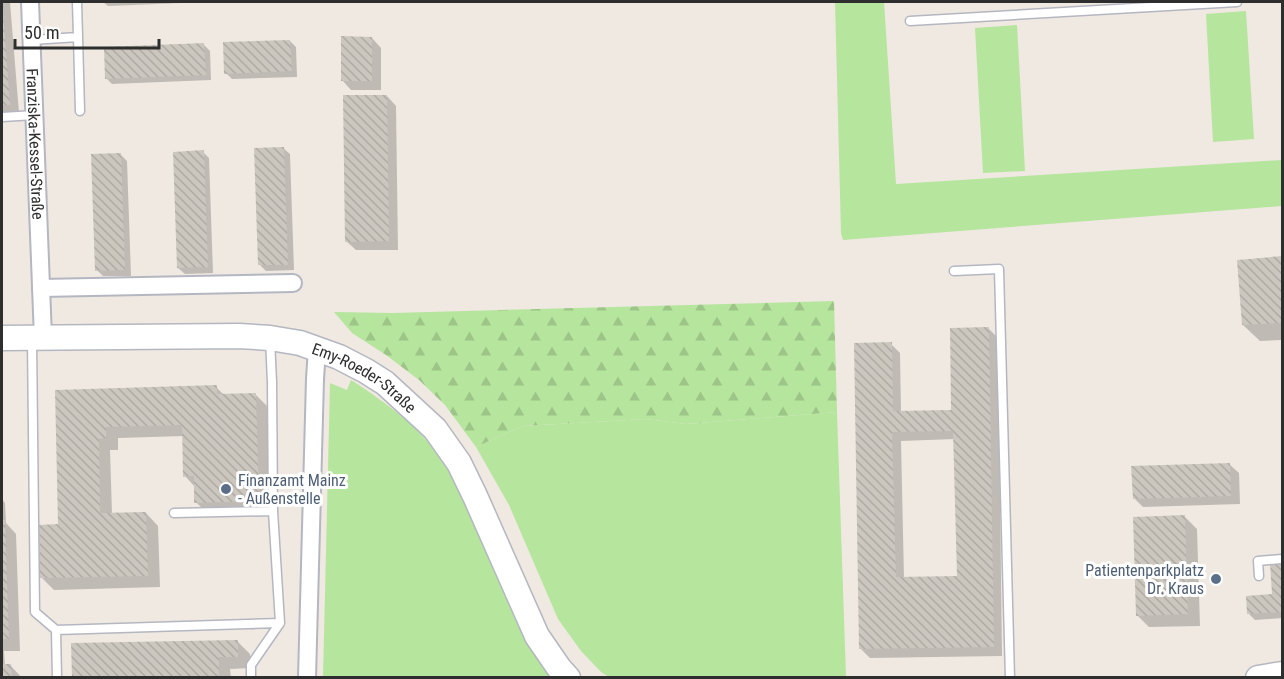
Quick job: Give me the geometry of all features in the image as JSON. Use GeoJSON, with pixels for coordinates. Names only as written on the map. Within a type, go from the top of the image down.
{"type":"FeatureCollection","features":[{"type":"Feature","properties":{"kind":"street","name":"Franziska-Kessel-Straße"},"geometry":{"type":"LineString","coordinates":[[30,2],[41,288],[37,338]]}},
{"type":"Feature","properties":{"kind":"street"},"geometry":{"type":"LineString","coordinates":[[41,288],[293,283]]}},
{"type":"Feature","properties":{"kind":"street","name":"Emy-Roeder-Straße"},"geometry":{"type":"LineString","coordinates":[[2,338],[239,336],[270,338],[317,348],[366,371],[385,383],[435,429],[459,464],[537,636],[568,678]]}},
{"type":"Feature","properties":{"kind":"street"},"geometry":{"type":"LineString","coordinates":[[307,678],[317,348]]}},
{"type":"Feature","properties":{"kind":"street"},"geometry":{"type":"LineString","coordinates":[[1258,678],[1282,674]]}},
{"type":"Feature","properties":{"kind":"lane"},"geometry":{"type":"LineString","coordinates":[[77,2],[80,111]]}},
{"type":"Feature","properties":{"kind":"lane"},"geometry":{"type":"LineString","coordinates":[[910,21],[1238,2]]}},
{"type":"Feature","properties":{"kind":"lane"},"geometry":{"type":"LineString","coordinates":[[32,40],[78,37]]}},
{"type":"Feature","properties":{"kind":"lane"},"geometry":{"type":"LineString","coordinates":[[2,117],[35,114]]}},
{"type":"Feature","properties":{"kind":"lane"},"geometry":{"type":"LineString","coordinates":[[954,271],[999,269],[1010,678]]}},
{"type":"Feature","properties":{"kind":"lane"},"geometry":{"type":"LineString","coordinates":[[37,338],[35,612],[56,630],[280,623]]}},
{"type":"Feature","properties":{"kind":"lane"},"geometry":{"type":"LineString","coordinates":[[251,678],[251,665],[280,623],[273,511],[270,338]]}},
{"type":"Feature","properties":{"kind":"lane"},"geometry":{"type":"LineString","coordinates":[[174,513],[273,511]]}},
{"type":"Feature","properties":{"kind":"lane"},"geometry":{"type":"LineString","coordinates":[[1259,576],[1258,561],[1282,559]]}},
{"type":"Feature","properties":{"kind":"lane"},"geometry":{"type":"LineString","coordinates":[[56,630],[57,678]]}},
{"type":"Feature","properties":{"kind":"green space"},"geometry":{"type":"Polygon","coordinates":[[[835,2],[884,2],[896,184],[1282,160],[1282,206],[843,240],[835,2]]]}},
{"type":"Feature","properties":{"kind":"green space"},"geometry":{"type":"Polygon","coordinates":[[[1246,11],[1254,139],[1213,142],[1206,14],[1246,11]]]}},
{"type":"Feature","properties":{"kind":"green space"},"geometry":{"type":"Polygon","coordinates":[[[1017,25],[1025,171],[983,173],[975,28],[1017,25]]]}},
{"type":"Feature","properties":{"kind":"green space"},"geometry":{"type":"Polygon","coordinates":[[[834,301],[837,412],[686,424],[646,419],[523,426],[476,447],[445,405],[419,380],[352,333],[334,312],[393,313],[834,301]]]}},
{"type":"Feature","properties":{"kind":"green space"},"geometry":{"type":"Polygon","coordinates":[[[351,380],[415,428],[446,465],[471,513],[519,625],[551,677],[323,678],[330,383],[347,390],[351,380]]]}},
{"type":"Feature","properties":{"kind":"green space"},"geometry":{"type":"Polygon","coordinates":[[[837,412],[846,677],[609,677],[581,651],[558,619],[509,505],[476,447],[523,426],[646,419],[686,424],[837,412]]]}},
{"type":"Feature","properties":{"kind":"building"},"geometry":{"type":"Polygon","coordinates":[[[3,11],[10,105],[2,105],[3,11]]]}},
{"type":"Feature","properties":{"kind":"building"},"geometry":{"type":"Polygon","coordinates":[[[341,36],[372,37],[372,81],[341,81],[341,36]]]}},
{"type":"Feature","properties":{"kind":"building"},"geometry":{"type":"Polygon","coordinates":[[[290,40],[292,71],[224,74],[223,42],[290,40]]]}},
{"type":"Feature","properties":{"kind":"building"},"geometry":{"type":"Polygon","coordinates":[[[204,43],[206,75],[105,79],[104,47],[204,43]]]}},
{"type":"Feature","properties":{"kind":"building"},"geometry":{"type":"Polygon","coordinates":[[[343,95],[387,95],[389,241],[345,242],[343,95]]]}},
{"type":"Feature","properties":{"kind":"building"},"geometry":{"type":"Polygon","coordinates":[[[284,147],[288,265],[258,265],[254,148],[284,147]]]}},
{"type":"Feature","properties":{"kind":"building"},"geometry":{"type":"Polygon","coordinates":[[[204,150],[208,267],[177,268],[173,152],[204,150]]]}},
{"type":"Feature","properties":{"kind":"building"},"geometry":{"type":"Polygon","coordinates":[[[121,153],[125,270],[95,271],[91,154],[121,153]]]}},
{"type":"Feature","properties":{"kind":"building"},"geometry":{"type":"Polygon","coordinates":[[[1282,256],[1282,323],[1242,325],[1237,260],[1282,256]]]}},
{"type":"Feature","properties":{"kind":"building"},"geometry":{"type":"Polygon","coordinates":[[[989,327],[994,647],[859,649],[854,343],[892,342],[893,411],[951,410],[950,328],[989,327]],[[953,431],[892,432],[896,577],[957,576],[953,431]]]}},
{"type":"Feature","properties":{"kind":"building","name":"Finanzamt Mainz - Außenstelle"},"geometry":{"type":"Polygon","coordinates":[[[217,385],[217,394],[256,393],[259,501],[194,503],[194,476],[183,477],[182,425],[106,427],[106,438],[99,439],[100,513],[146,512],[148,576],[40,578],[39,525],[58,524],[55,390],[217,385]]]}},
{"type":"Feature","properties":{"kind":"building"},"geometry":{"type":"Polygon","coordinates":[[[1230,463],[1231,496],[1133,499],[1131,466],[1230,463]]]}},
{"type":"Feature","properties":{"kind":"building"},"geometry":{"type":"Polygon","coordinates":[[[1185,515],[1188,614],[1136,616],[1133,517],[1185,515]]]}},
{"type":"Feature","properties":{"kind":"building"},"geometry":{"type":"Polygon","coordinates":[[[2,520],[5,520],[9,639],[2,639],[2,520]]]}},
{"type":"Feature","properties":{"kind":"building"},"geometry":{"type":"Polygon","coordinates":[[[1282,563],[1282,612],[1247,614],[1246,596],[1272,594],[1270,564],[1282,563]]]}},
{"type":"Feature","properties":{"kind":"building"},"geometry":{"type":"Polygon","coordinates":[[[238,640],[238,657],[219,657],[219,678],[72,678],[71,643],[238,640]]]}},
{"type":"Feature","properties":{"kind":"building"},"geometry":{"type":"Polygon","coordinates":[[[2,664],[11,664],[12,678],[2,678],[2,664]]]}},
{"type":"Feature","properties":{"kind":"place","name":"Finanzamt Mainz - Außenstelle"},"geometry":{"type":"Point","coordinates":[226,489]}},
{"type":"Feature","properties":{"kind":"place","name":"Patientenparkplatz Dr. Kraus"},"geometry":{"type":"Point","coordinates":[1216,579]}}]}
